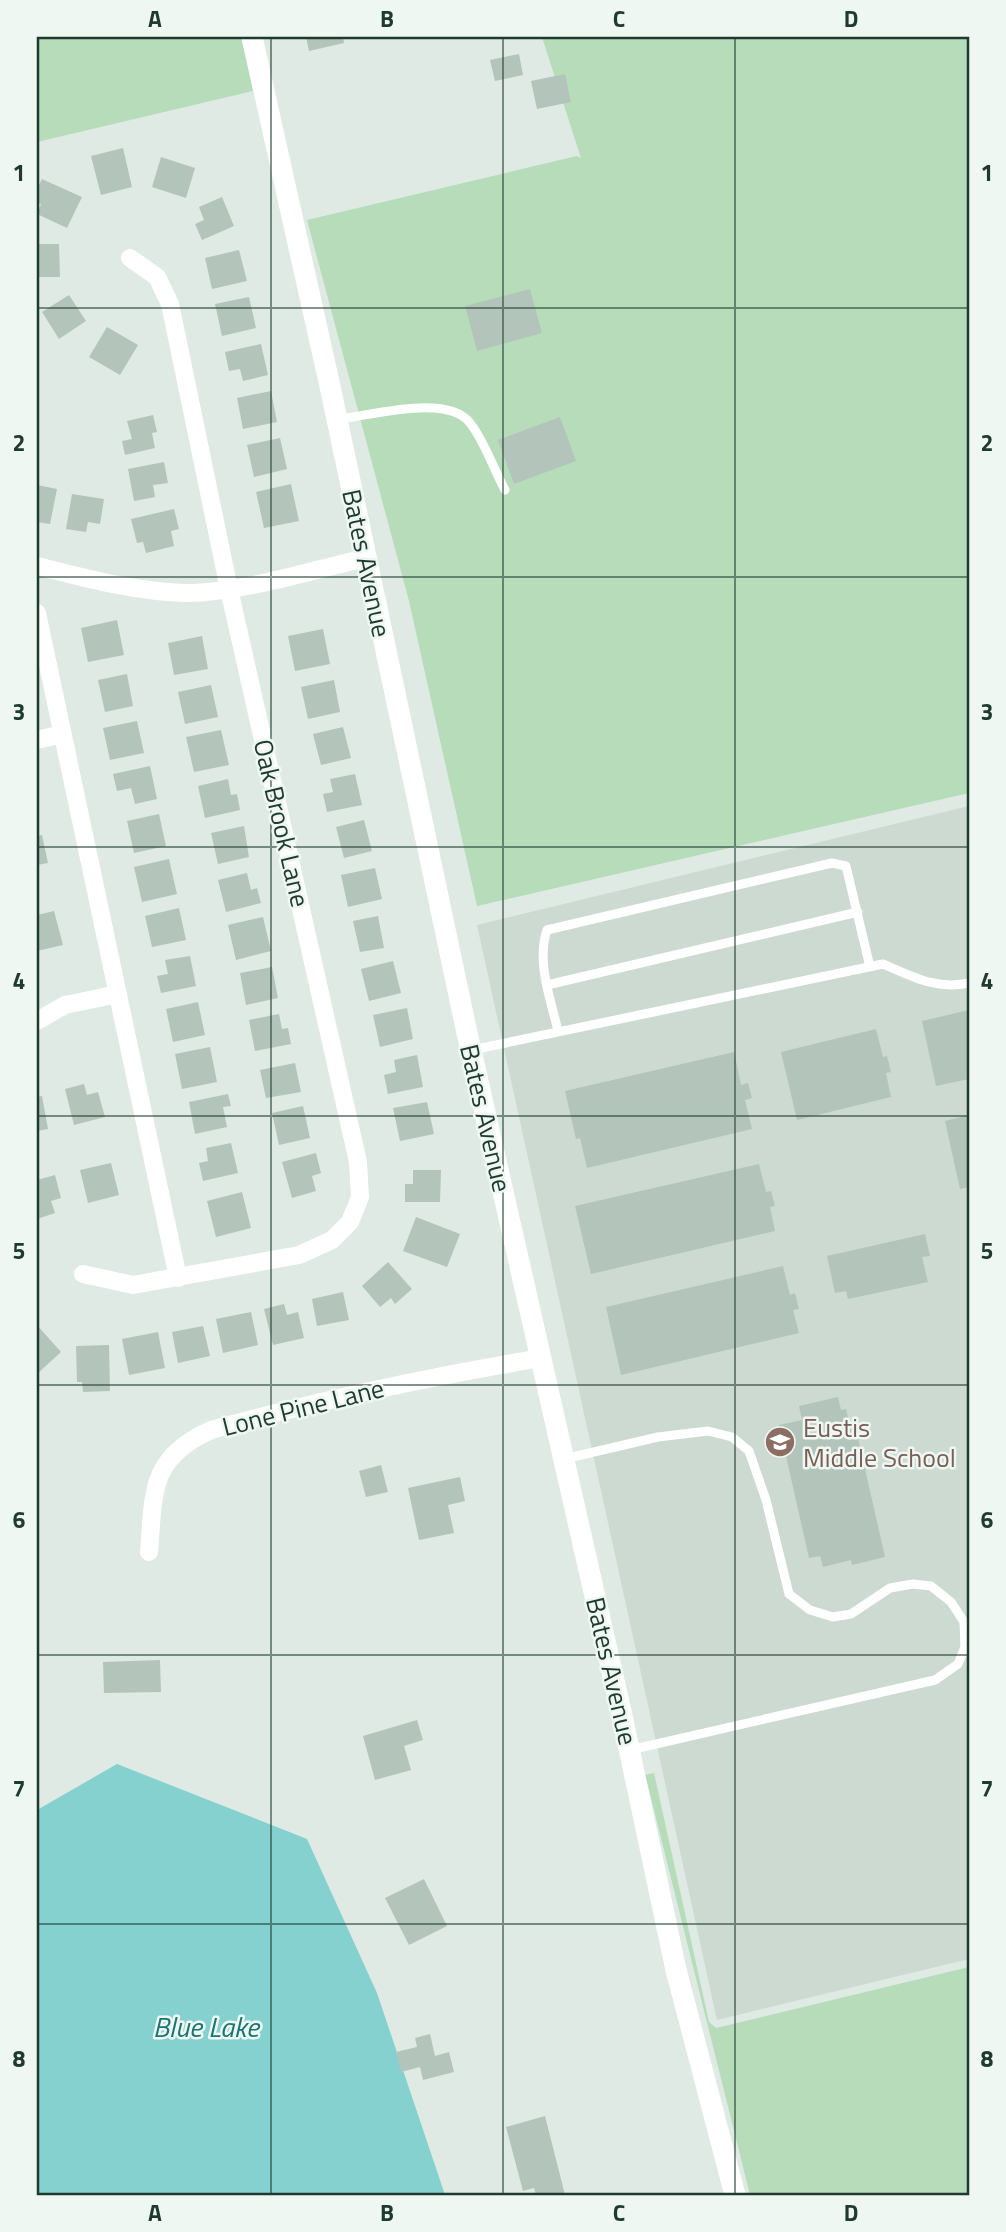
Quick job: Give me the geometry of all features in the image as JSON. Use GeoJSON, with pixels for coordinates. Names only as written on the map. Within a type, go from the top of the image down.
{"type":"FeatureCollection","features":[{"type":"Feature","properties":{"kind":"street","name":"Bates Avenue"},"geometry":{"type":"LineString","coordinates":[[252,37],[337,419],[471,1051],[630,1750],[676,1970],[735,2195]]}},
{"type":"Feature","properties":{"kind":"street","name":"Oak Brook Lane"},"geometry":{"type":"LineString","coordinates":[[83,1274],[133,1285],[299,1255],[332,1240],[350,1222],[360,1197],[358,1162],[229,589],[170,304],[157,277],[130,258]]}},
{"type":"Feature","properties":{"kind":"street"},"geometry":{"type":"LineString","coordinates":[[38,571],[150,591],[188,593],[229,589],[366,558]]}},
{"type":"Feature","properties":{"kind":"street"},"geometry":{"type":"LineString","coordinates":[[37,613],[178,1278]]}},
{"type":"Feature","properties":{"kind":"street"},"geometry":{"type":"LineString","coordinates":[[37,740],[62,734]]}},
{"type":"Feature","properties":{"kind":"street"},"geometry":{"type":"LineString","coordinates":[[37,1021],[65,1005],[118,994]]}},
{"type":"Feature","properties":{"kind":"street","name":"Lone Pine Lane"},"geometry":{"type":"LineString","coordinates":[[149,1552],[154,1487],[174,1452],[192,1438],[211,1430],[330,1398],[541,1358]]}},
{"type":"Feature","properties":{"kind":"lane"},"geometry":{"type":"LineString","coordinates":[[337,419],[418,408],[458,413],[469,422],[505,490]]}},
{"type":"Feature","properties":{"kind":"lane"},"geometry":{"type":"LineString","coordinates":[[558,1031],[543,954],[547,930],[832,863],[846,866],[870,967]]}},
{"type":"Feature","properties":{"kind":"lane"},"geometry":{"type":"LineString","coordinates":[[547,985],[858,912]]}},
{"type":"Feature","properties":{"kind":"lane"},"geometry":{"type":"LineString","coordinates":[[471,1051],[883,964],[936,986],[952,987],[969,983]]}},
{"type":"Feature","properties":{"kind":"lane"},"geometry":{"type":"LineString","coordinates":[[564,1459],[657,1437],[708,1431],[732,1437],[749,1451],[766,1500],[789,1594],[810,1610],[833,1617],[851,1614],[890,1588],[913,1584],[931,1586],[951,1602],[964,1622],[965,1647],[958,1664],[935,1680],[630,1750]]}},
{"type":"Feature","properties":{"kind":"shaded area","name":"Eustis Middle School"},"geometry":{"type":"Polygon","coordinates":[[[969,806],[969,1959],[717,2020],[477,925],[969,806]]]}},
{"type":"Feature","properties":{"kind":"green space"},"geometry":{"type":"Polygon","coordinates":[[[37,37],[241,37],[253,91],[37,142],[37,37]]]}},
{"type":"Feature","properties":{"kind":"green space"},"geometry":{"type":"Polygon","coordinates":[[[542,37],[969,37],[969,793],[477,906],[409,601],[307,220],[577,156],[581,158],[542,37]]]}},
{"type":"Feature","properties":{"kind":"green space"},"geometry":{"type":"Polygon","coordinates":[[[654,1773],[709,2022],[716,2028],[969,1967],[969,2195],[750,2195],[645,1775],[654,1773]]]}},
{"type":"Feature","properties":{"kind":"water","name":"Blue Lake"},"geometry":{"type":"Polygon","coordinates":[[[117,1764],[307,1839],[377,1993],[445,2195],[37,2195],[37,1810],[117,1764]]]}},
{"type":"Feature","properties":{"kind":"building"},"geometry":{"type":"Polygon","coordinates":[[[306,37],[343,37],[344,43],[309,51],[306,37]]]}},
{"type":"Feature","properties":{"kind":"building"},"geometry":{"type":"Polygon","coordinates":[[[519,54],[523,75],[495,81],[490,60],[519,54]]]}},
{"type":"Feature","properties":{"kind":"building"},"geometry":{"type":"Polygon","coordinates":[[[565,74],[571,102],[537,109],[531,81],[565,74]]]}},
{"type":"Feature","properties":{"kind":"building"},"geometry":{"type":"Polygon","coordinates":[[[123,148],[132,187],[101,195],[91,156],[123,148]]]}},
{"type":"Feature","properties":{"kind":"building"},"geometry":{"type":"Polygon","coordinates":[[[161,157],[195,168],[186,198],[152,187],[161,157]]]}},
{"type":"Feature","properties":{"kind":"building"},"geometry":{"type":"Polygon","coordinates":[[[42,179],[82,197],[67,228],[37,214],[41,204],[37,202],[37,189],[42,179]]]}},
{"type":"Feature","properties":{"kind":"building"},"geometry":{"type":"Polygon","coordinates":[[[222,197],[234,226],[202,240],[195,224],[204,220],[199,207],[222,197]]]}},
{"type":"Feature","properties":{"kind":"building"},"geometry":{"type":"Polygon","coordinates":[[[37,244],[59,244],[60,277],[37,277],[37,244]]]}},
{"type":"Feature","properties":{"kind":"building"},"geometry":{"type":"Polygon","coordinates":[[[239,250],[247,281],[212,289],[205,258],[239,250]]]}},
{"type":"Feature","properties":{"kind":"building"},"geometry":{"type":"Polygon","coordinates":[[[530,289],[542,333],[477,351],[465,306],[530,289]]]}},
{"type":"Feature","properties":{"kind":"building"},"geometry":{"type":"Polygon","coordinates":[[[69,295],[86,321],[59,339],[42,312],[69,295]]]}},
{"type":"Feature","properties":{"kind":"building"},"geometry":{"type":"Polygon","coordinates":[[[249,297],[256,328],[222,336],[215,304],[249,297]]]}},
{"type":"Feature","properties":{"kind":"building"},"geometry":{"type":"Polygon","coordinates":[[[107,327],[138,345],[120,375],[89,357],[107,327]]]}},
{"type":"Feature","properties":{"kind":"building"},"geometry":{"type":"Polygon","coordinates":[[[261,344],[268,375],[243,381],[240,369],[229,371],[225,352],[261,344]]]}},
{"type":"Feature","properties":{"kind":"building"},"geometry":{"type":"Polygon","coordinates":[[[271,391],[277,422],[243,429],[237,398],[271,391]]]}},
{"type":"Feature","properties":{"kind":"building"},"geometry":{"type":"Polygon","coordinates":[[[153,415],[157,432],[152,433],[155,448],[125,455],[122,441],[132,439],[127,421],[153,415]]]}},
{"type":"Feature","properties":{"kind":"building"},"geometry":{"type":"Polygon","coordinates":[[[560,417],[576,461],[514,484],[498,440],[560,417]]]}},
{"type":"Feature","properties":{"kind":"building"},"geometry":{"type":"Polygon","coordinates":[[[280,438],[287,469],[254,477],[247,445],[280,438]]]}},
{"type":"Feature","properties":{"kind":"building"},"geometry":{"type":"Polygon","coordinates":[[[164,462],[168,483],[153,485],[155,497],[134,501],[128,469],[164,462]]]}},
{"type":"Feature","properties":{"kind":"building"},"geometry":{"type":"Polygon","coordinates":[[[291,484],[299,521],[264,528],[256,492],[291,484]]]}},
{"type":"Feature","properties":{"kind":"building"},"geometry":{"type":"Polygon","coordinates":[[[37,485],[57,489],[50,524],[37,522],[37,485]]]}},
{"type":"Feature","properties":{"kind":"building"},"geometry":{"type":"Polygon","coordinates":[[[72,494],[104,499],[100,524],[88,522],[86,532],[66,529],[72,494]]]}},
{"type":"Feature","properties":{"kind":"building"},"geometry":{"type":"Polygon","coordinates":[[[174,509],[179,529],[171,531],[174,546],[146,553],[143,542],[137,543],[131,519],[174,509]]]}},
{"type":"Feature","properties":{"kind":"building"},"geometry":{"type":"Polygon","coordinates":[[[117,620],[124,655],[88,662],[81,628],[117,620]]]}},
{"type":"Feature","properties":{"kind":"building"},"geometry":{"type":"Polygon","coordinates":[[[323,629],[330,664],[295,671],[288,636],[323,629]]]}},
{"type":"Feature","properties":{"kind":"building"},"geometry":{"type":"Polygon","coordinates":[[[202,636],[208,669],[174,675],[168,643],[202,636]]]}},
{"type":"Feature","properties":{"kind":"building"},"geometry":{"type":"Polygon","coordinates":[[[127,674],[133,706],[105,712],[98,680],[127,674]]]}},
{"type":"Feature","properties":{"kind":"building"},"geometry":{"type":"Polygon","coordinates":[[[334,680],[340,712],[308,719],[301,687],[334,680]]]}},
{"type":"Feature","properties":{"kind":"building"},"geometry":{"type":"Polygon","coordinates":[[[211,685],[218,717],[185,724],[178,692],[211,685]]]}},
{"type":"Feature","properties":{"kind":"building"},"geometry":{"type":"Polygon","coordinates":[[[137,721],[144,753],[110,760],[103,728],[137,721]]]}},
{"type":"Feature","properties":{"kind":"building"},"geometry":{"type":"Polygon","coordinates":[[[343,727],[351,758],[321,765],[313,734],[343,727]]]}},
{"type":"Feature","properties":{"kind":"building"},"geometry":{"type":"Polygon","coordinates":[[[221,730],[229,765],[194,772],[186,737],[221,730]]]}},
{"type":"Feature","properties":{"kind":"building"},"geometry":{"type":"Polygon","coordinates":[[[150,766],[157,799],[135,804],[131,788],[117,791],[113,774],[150,766]]]}},
{"type":"Feature","properties":{"kind":"building"},"geometry":{"type":"Polygon","coordinates":[[[355,774],[362,805],[327,812],[323,794],[333,792],[330,779],[355,774]]]}},
{"type":"Feature","properties":{"kind":"building"},"geometry":{"type":"Polygon","coordinates":[[[228,779],[231,795],[237,794],[240,810],[205,818],[198,786],[228,779]]]}},
{"type":"Feature","properties":{"kind":"building"},"geometry":{"type":"Polygon","coordinates":[[[159,814],[166,846],[134,853],[127,821],[159,814]]]}},
{"type":"Feature","properties":{"kind":"building"},"geometry":{"type":"Polygon","coordinates":[[[364,820],[372,851],[344,858],[336,827],[364,820]]]}},
{"type":"Feature","properties":{"kind":"building"},"geometry":{"type":"Polygon","coordinates":[[[244,826],[249,857],[218,864],[211,833],[244,826]]]}},
{"type":"Feature","properties":{"kind":"building"},"geometry":{"type":"Polygon","coordinates":[[[42,835],[48,863],[37,865],[37,836],[42,835]]]}},
{"type":"Feature","properties":{"kind":"building"},"geometry":{"type":"Polygon","coordinates":[[[169,859],[177,894],[142,902],[134,867],[169,859]]]}},
{"type":"Feature","properties":{"kind":"building"},"geometry":{"type":"Polygon","coordinates":[[[375,868],[382,899],[348,907],[341,875],[375,868]]]}},
{"type":"Feature","properties":{"kind":"building"},"geometry":{"type":"Polygon","coordinates":[[[247,873],[251,890],[257,888],[261,903],[226,912],[218,880],[247,873]]]}},
{"type":"Feature","properties":{"kind":"building"},"geometry":{"type":"Polygon","coordinates":[[[179,908],[186,940],[152,947],[145,916],[179,908]]]}},
{"type":"Feature","properties":{"kind":"building"},"geometry":{"type":"Polygon","coordinates":[[[54,911],[63,945],[37,951],[37,915],[54,911]]]}},
{"type":"Feature","properties":{"kind":"building"},"geometry":{"type":"Polygon","coordinates":[[[378,916],[384,948],[360,952],[353,921],[378,916]]]}},
{"type":"Feature","properties":{"kind":"building"},"geometry":{"type":"Polygon","coordinates":[[[263,917],[271,951],[236,960],[228,925],[263,917]]]}},
{"type":"Feature","properties":{"kind":"building"},"geometry":{"type":"Polygon","coordinates":[[[190,956],[196,986],[161,993],[157,976],[168,974],[165,960],[190,956]]]}},
{"type":"Feature","properties":{"kind":"building"},"geometry":{"type":"Polygon","coordinates":[[[393,961],[401,993],[369,1001],[361,969],[393,961]]]}},
{"type":"Feature","properties":{"kind":"building"},"geometry":{"type":"Polygon","coordinates":[[[272,967],[278,998],[246,1005],[240,973],[272,967]]]}},
{"type":"Feature","properties":{"kind":"building"},"geometry":{"type":"Polygon","coordinates":[[[198,1002],[205,1035],[173,1042],[166,1009],[198,1002]]]}},
{"type":"Feature","properties":{"kind":"building"},"geometry":{"type":"Polygon","coordinates":[[[407,1008],[413,1039],[380,1047],[373,1015],[407,1008]]]}},
{"type":"Feature","properties":{"kind":"building"},"geometry":{"type":"Polygon","coordinates":[[[969,1010],[969,1079],[936,1086],[922,1021],[969,1010]]]}},
{"type":"Feature","properties":{"kind":"building"},"geometry":{"type":"Polygon","coordinates":[[[279,1014],[282,1029],[288,1028],[291,1044],[255,1051],[249,1020],[279,1014]]]}},
{"type":"Feature","properties":{"kind":"building"},"geometry":{"type":"Polygon","coordinates":[[[876,1029],[883,1057],[887,1056],[891,1072],[886,1073],[891,1097],[797,1120],[781,1052],[876,1029]]]}},
{"type":"Feature","properties":{"kind":"building"},"geometry":{"type":"Polygon","coordinates":[[[210,1047],[217,1082],[182,1089],[175,1054],[210,1047]]]}},
{"type":"Feature","properties":{"kind":"building"},"geometry":{"type":"Polygon","coordinates":[[[734,1052],[741,1085],[748,1083],[752,1098],[745,1100],[752,1129],[587,1168],[580,1138],[576,1139],[565,1091],[734,1052]]]}},
{"type":"Feature","properties":{"kind":"building"},"geometry":{"type":"Polygon","coordinates":[[[417,1055],[423,1087],[388,1094],[384,1075],[396,1072],[394,1060],[417,1055]]]}},
{"type":"Feature","properties":{"kind":"building"},"geometry":{"type":"Polygon","coordinates":[[[295,1063],[301,1092],[266,1098],[260,1070],[295,1063]]]}},
{"type":"Feature","properties":{"kind":"building"},"geometry":{"type":"Polygon","coordinates":[[[84,1084],[87,1095],[98,1092],[105,1117],[74,1125],[65,1089],[84,1084]]]}},
{"type":"Feature","properties":{"kind":"building"},"geometry":{"type":"Polygon","coordinates":[[[228,1094],[231,1106],[223,1107],[227,1127],[195,1134],[189,1102],[228,1094]]]}},
{"type":"Feature","properties":{"kind":"building"},"geometry":{"type":"Polygon","coordinates":[[[42,1096],[48,1129],[37,1131],[37,1097],[42,1096]]]}},
{"type":"Feature","properties":{"kind":"building"},"geometry":{"type":"Polygon","coordinates":[[[427,1102],[434,1134],[400,1141],[393,1108],[427,1102]]]}},
{"type":"Feature","properties":{"kind":"building"},"geometry":{"type":"Polygon","coordinates":[[[303,1106],[310,1138],[279,1145],[272,1113],[303,1106]]]}},
{"type":"Feature","properties":{"kind":"building"},"geometry":{"type":"Polygon","coordinates":[[[969,1115],[969,1187],[960,1189],[945,1121],[969,1115]]]}},
{"type":"Feature","properties":{"kind":"building"},"geometry":{"type":"Polygon","coordinates":[[[231,1143],[238,1173],[203,1181],[199,1163],[208,1161],[206,1148],[231,1143]]]}},
{"type":"Feature","properties":{"kind":"building"},"geometry":{"type":"Polygon","coordinates":[[[316,1153],[321,1173],[312,1176],[316,1191],[292,1198],[282,1162],[316,1153]]]}},
{"type":"Feature","properties":{"kind":"building"},"geometry":{"type":"Polygon","coordinates":[[[111,1163],[119,1195],[88,1203],[80,1170],[111,1163]]]}},
{"type":"Feature","properties":{"kind":"building"},"geometry":{"type":"Polygon","coordinates":[[[759,1164],[766,1192],[771,1191],[775,1206],[770,1207],[775,1231],[591,1274],[575,1206],[759,1164]]]}},
{"type":"Feature","properties":{"kind":"building"},"geometry":{"type":"Polygon","coordinates":[[[413,1170],[441,1170],[440,1202],[405,1202],[405,1184],[413,1184],[413,1170]]]}},
{"type":"Feature","properties":{"kind":"building"},"geometry":{"type":"Polygon","coordinates":[[[55,1175],[61,1198],[51,1201],[55,1213],[37,1219],[37,1180],[55,1175]]]}},
{"type":"Feature","properties":{"kind":"building"},"geometry":{"type":"Polygon","coordinates":[[[242,1192],[251,1228],[216,1237],[207,1201],[242,1192]]]}},
{"type":"Feature","properties":{"kind":"building"},"geometry":{"type":"Polygon","coordinates":[[[416,1217],[460,1234],[447,1267],[403,1251],[416,1217]]]}},
{"type":"Feature","properties":{"kind":"building"},"geometry":{"type":"Polygon","coordinates":[[[925,1234],[930,1256],[922,1257],[928,1282],[848,1299],[846,1291],[835,1293],[827,1256],[925,1234]]]}},
{"type":"Feature","properties":{"kind":"building"},"geometry":{"type":"Polygon","coordinates":[[[388,1262],[412,1289],[395,1304],[391,1298],[380,1307],[362,1286],[388,1262]]]}},
{"type":"Feature","properties":{"kind":"building"},"geometry":{"type":"Polygon","coordinates":[[[783,1266],[790,1295],[795,1293],[799,1309],[793,1310],[799,1333],[621,1375],[606,1307],[783,1266]]]}},
{"type":"Feature","properties":{"kind":"building"},"geometry":{"type":"Polygon","coordinates":[[[343,1292],[349,1320],[317,1326],[312,1299],[343,1292]]]}},
{"type":"Feature","properties":{"kind":"building"},"geometry":{"type":"Polygon","coordinates":[[[284,1304],[287,1315],[298,1312],[304,1338],[273,1345],[264,1309],[284,1304]]]}},
{"type":"Feature","properties":{"kind":"building"},"geometry":{"type":"Polygon","coordinates":[[[251,1312],[258,1345],[223,1353],[216,1319],[251,1312]]]}},
{"type":"Feature","properties":{"kind":"building"},"geometry":{"type":"Polygon","coordinates":[[[37,1325],[61,1352],[37,1374],[37,1325]]]}},
{"type":"Feature","properties":{"kind":"building"},"geometry":{"type":"Polygon","coordinates":[[[203,1326],[210,1356],[178,1363],[172,1332],[203,1326]]]}},
{"type":"Feature","properties":{"kind":"building"},"geometry":{"type":"Polygon","coordinates":[[[158,1332],[165,1368],[129,1375],[122,1339],[158,1332]]]}},
{"type":"Feature","properties":{"kind":"building"},"geometry":{"type":"Polygon","coordinates":[[[109,1345],[110,1391],[83,1392],[82,1382],[77,1382],[76,1346],[109,1345]]]}},
{"type":"Feature","properties":{"kind":"building"},"geometry":{"type":"Polygon","coordinates":[[[838,1397],[841,1410],[846,1409],[850,1426],[855,1425],[885,1557],[852,1565],[851,1560],[823,1567],[820,1556],[809,1558],[779,1425],[802,1420],[799,1406],[838,1397]]]}},
{"type":"Feature","properties":{"kind":"building"},"geometry":{"type":"Polygon","coordinates":[[[381,1465],[388,1492],[366,1497],[359,1471],[381,1465]]]}},
{"type":"Feature","properties":{"kind":"building"},"geometry":{"type":"Polygon","coordinates":[[[460,1477],[465,1501],[448,1505],[454,1533],[419,1540],[408,1488],[460,1477]]]}},
{"type":"Feature","properties":{"kind":"building"},"geometry":{"type":"Polygon","coordinates":[[[160,1660],[161,1692],[104,1693],[103,1662],[160,1660]]]}},
{"type":"Feature","properties":{"kind":"building"},"geometry":{"type":"Polygon","coordinates":[[[417,1720],[423,1740],[404,1746],[411,1770],[375,1780],[363,1736],[417,1720]]]}},
{"type":"Feature","properties":{"kind":"building"},"geometry":{"type":"Polygon","coordinates":[[[424,1879],[447,1926],[409,1945],[385,1898],[424,1879]]]}},
{"type":"Feature","properties":{"kind":"building"},"geometry":{"type":"Polygon","coordinates":[[[430,2034],[435,2056],[449,2052],[454,2072],[423,2080],[420,2067],[401,2072],[396,2052],[417,2047],[415,2038],[430,2034]]]}},
{"type":"Feature","properties":{"kind":"building"},"geometry":{"type":"Polygon","coordinates":[[[545,2116],[565,2195],[536,2195],[534,2188],[523,2191],[506,2127],[545,2116]]]}},
{"type":"Feature","properties":{"kind":"place","name":"Eustis Middle School"},"geometry":{"type":"Point","coordinates":[780,1442]}}]}
